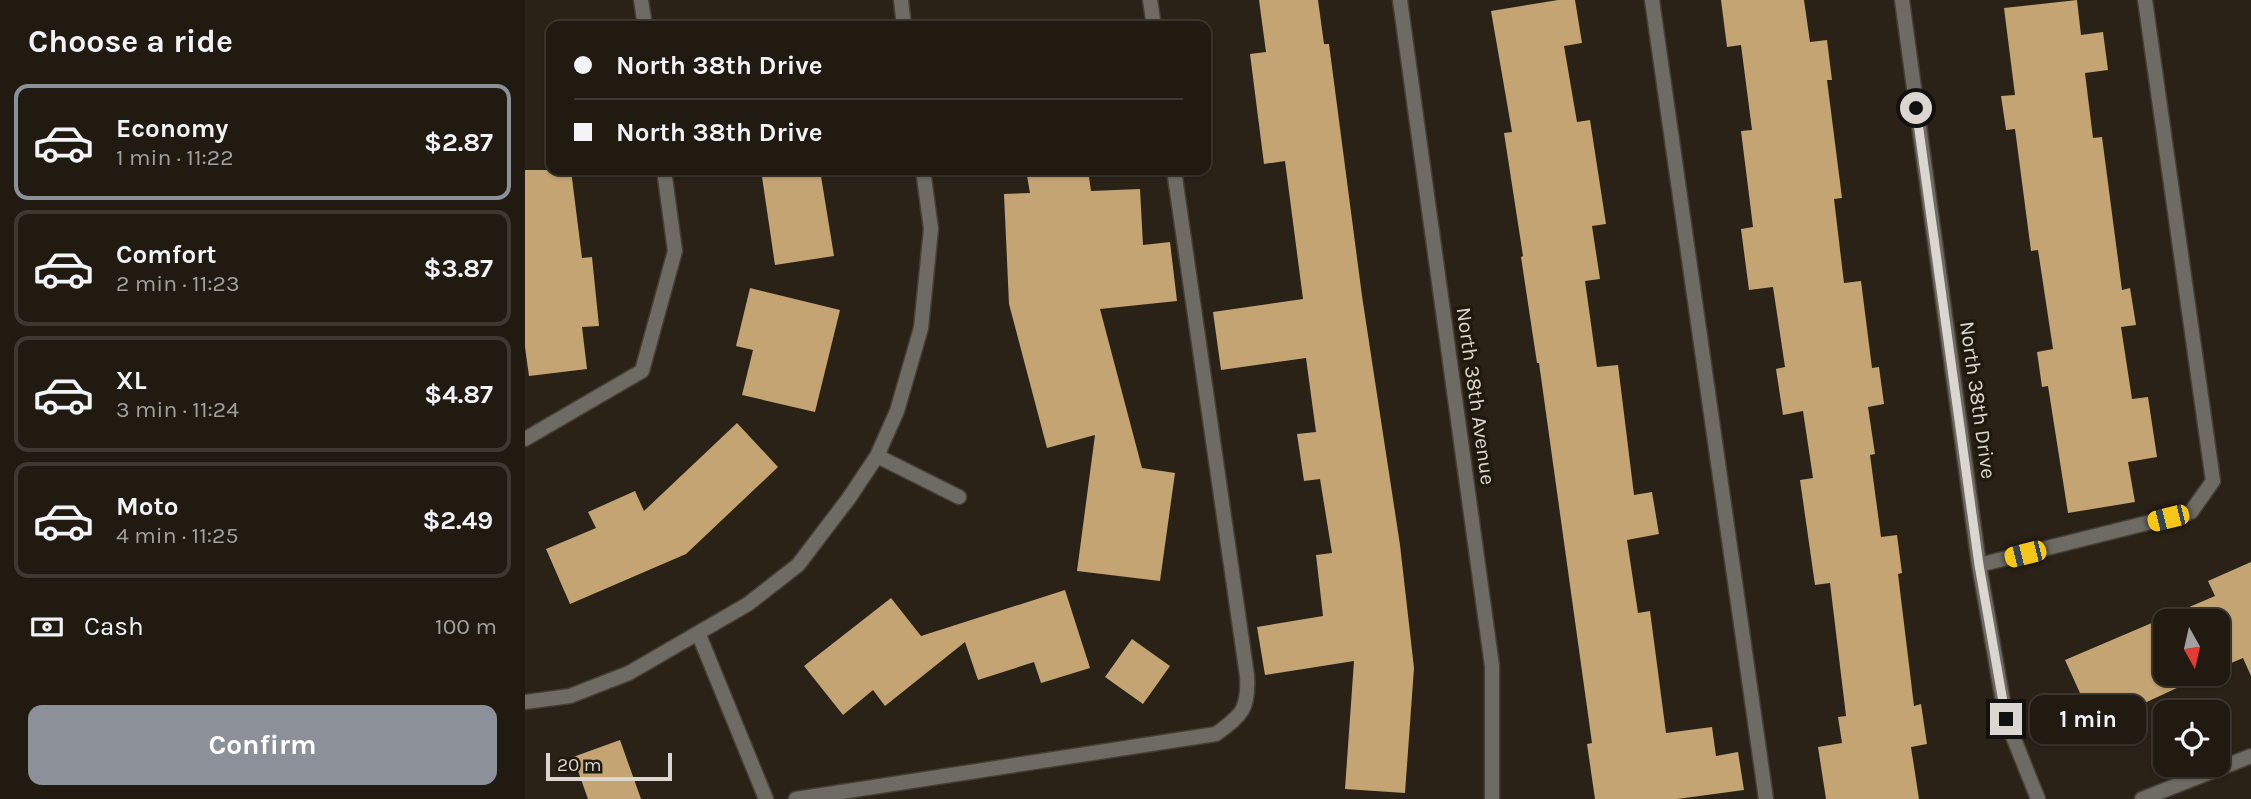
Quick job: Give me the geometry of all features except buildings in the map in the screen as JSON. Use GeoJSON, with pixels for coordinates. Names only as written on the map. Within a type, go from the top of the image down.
{"type":"FeatureCollection","features":[{"type":"Feature","properties":{"kind":"street"},"geometry":{"type":"LineString","coordinates":[[641,0],[644,21]]}},
{"type":"Feature","properties":{"kind":"street"},"geometry":{"type":"LineString","coordinates":[[901,0],[903,21]]}},
{"type":"Feature","properties":{"kind":"street"},"geometry":{"type":"LineString","coordinates":[[1150,0],[1153,21]]}},
{"type":"Feature","properties":{"kind":"street","name":"North 38th Avenue"},"geometry":{"type":"LineString","coordinates":[[1400,0],[1492,666],[1492,799]]}},
{"type":"Feature","properties":{"kind":"street"},"geometry":{"type":"LineString","coordinates":[[1652,0],[1766,799]]}},
{"type":"Feature","properties":{"kind":"street","name":"North 38th Drive"},"geometry":{"type":"LineString","coordinates":[[1902,0],[1979,565],[2006,719],[2038,799]]}},
{"type":"Feature","properties":{"kind":"street"},"geometry":{"type":"LineString","coordinates":[[1979,565],[2191,512],[2213,481],[2145,0]]}},
{"type":"Feature","properties":{"kind":"street"},"geometry":{"type":"LineString","coordinates":[[525,439],[642,371],[675,251],[665,175]]}},
{"type":"Feature","properties":{"kind":"street"},"geometry":{"type":"LineString","coordinates":[[525,702],[582,691],[629,673],[699,635],[748,604],[797,565],[877,456],[897,411],[921,328],[931,229],[924,175]]}},
{"type":"Feature","properties":{"kind":"street"},"geometry":{"type":"LineString","coordinates":[[796,799],[1216,734],[1239,717],[1248,698],[1247,676],[1175,175]]}},
{"type":"Feature","properties":{"kind":"street"},"geometry":{"type":"LineString","coordinates":[[877,456],[959,497]]}},
{"type":"Feature","properties":{"kind":"street"},"geometry":{"type":"LineString","coordinates":[[699,635],[766,799]]}},
{"type":"Feature","properties":{"kind":"street"},"geometry":{"type":"LineString","coordinates":[[2142,799],[2251,756]]}},
{"type":"Feature","properties":{"kind":"route"},"geometry":{"type":"LineString","coordinates":[[1916,108],[1979,565],[2006,719]]}}]}
